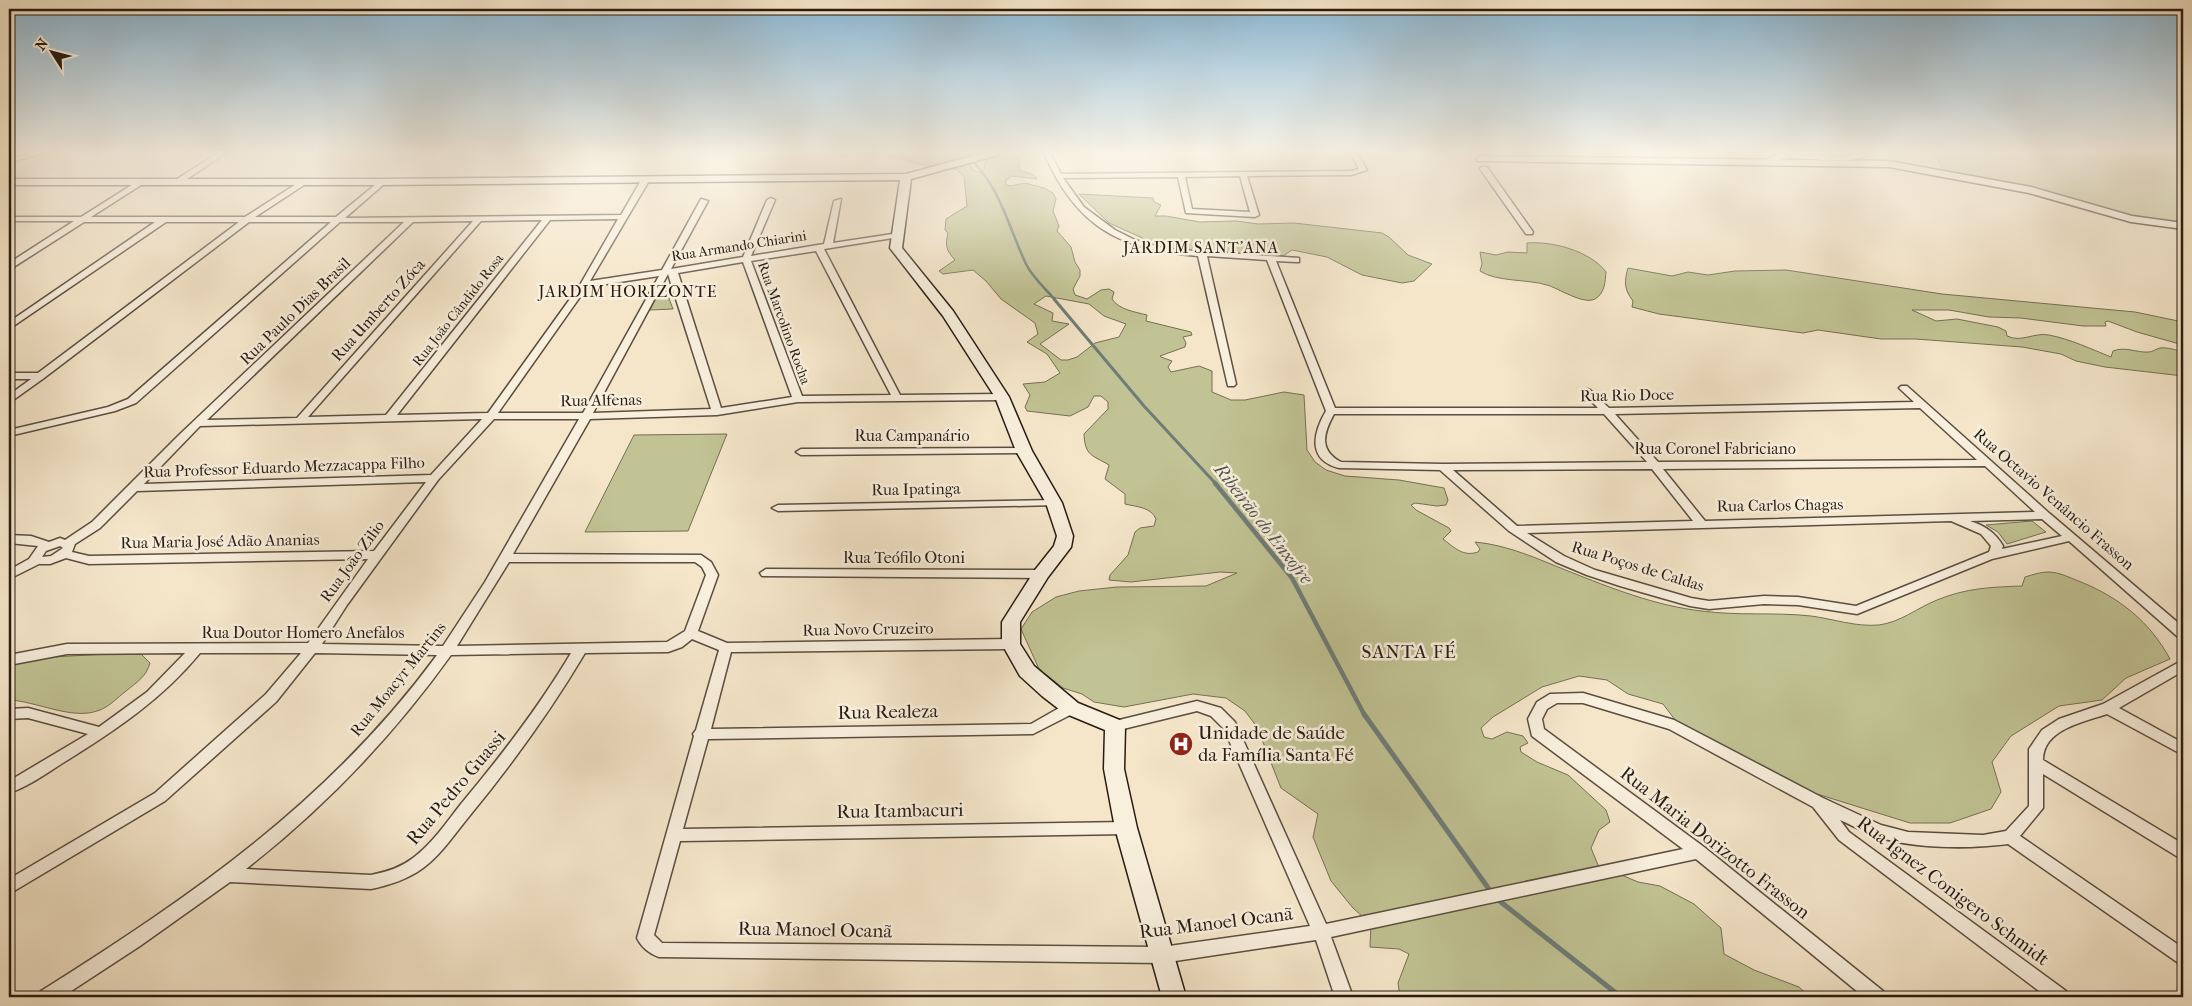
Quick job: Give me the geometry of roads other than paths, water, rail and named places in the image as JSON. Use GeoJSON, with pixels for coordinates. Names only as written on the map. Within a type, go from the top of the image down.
{"type":"FeatureCollection","features":[{"type":"Feature","properties":{"kind":"street"},"geometry":{"type":"LineString","coordinates":[[9,267],[113,200]]}},
{"type":"Feature","properties":{"kind":"street"},"geometry":{"type":"LineString","coordinates":[[9,400],[249,218],[276,200]]}},
{"type":"Feature","properties":{"kind":"street"},"geometry":{"type":"LineString","coordinates":[[9,433],[111,409],[132,402],[361,200]]}},
{"type":"Feature","properties":{"kind":"street","name":"Rua João Zilio"},"geometry":{"type":"LineString","coordinates":[[9,886],[160,797],[271,698],[312,648],[434,478],[491,416],[584,285],[633,200]]}},
{"type":"Feature","properties":{"kind":"street","name":"Rua Marcolino Rocha"},"geometry":{"type":"LineString","coordinates":[[771,200],[746,259],[798,399]]}},
{"type":"Feature","properties":{"kind":"street"},"geometry":{"type":"LineString","coordinates":[[903,200],[896,248],[948,314],[1002,397],[1024,451],[1054,503],[1065,536],[1062,546],[1041,574],[1011,622],[1011,644],[1027,671],[1049,691],[1071,708],[1114,726],[1197,706],[1216,712],[1230,726],[1320,932],[1344,997]]}},
{"type":"Feature","properties":{"kind":"street"},"geometry":{"type":"LineString","coordinates":[[1075,200],[1081,209],[1126,239],[1144,246],[1166,251],[1296,260]]}},
{"type":"Feature","properties":{"kind":"street"},"geometry":{"type":"LineString","coordinates":[[1186,200],[1188,211],[1255,214],[1251,200]]}},
{"type":"Feature","properties":{"kind":"street"},"geometry":{"type":"LineString","coordinates":[[1507,200],[1529,232]]}},
{"type":"Feature","properties":{"kind":"street"},"geometry":{"type":"LineString","coordinates":[[2066,200],[2093,210],[2131,219],[2183,226]]}},
{"type":"Feature","properties":{"kind":"street","name":"Rua Moacyr Martins"},"geometry":{"type":"LineString","coordinates":[[47,997],[136,942],[229,875],[297,818],[373,742],[447,651],[505,558],[669,272],[704,201]]}},
{"type":"Feature","properties":{"kind":"street"},"geometry":{"type":"LineString","coordinates":[[838,201],[824,247],[897,398]]}},
{"type":"Feature","properties":{"kind":"street"},"geometry":{"type":"LineString","coordinates":[[9,326],[166,218]]}},
{"type":"Feature","properties":{"kind":"street"},"geometry":{"type":"LineString","coordinates":[[9,219],[249,218],[411,220],[622,218]]}},
{"type":"Feature","properties":{"kind":"street","name":"Rua João Cândido Rosa"},"geometry":{"type":"LineString","coordinates":[[389,419],[548,218]]}},
{"type":"Feature","properties":{"kind":"street","name":"Rua Umberto Zóca"},"geometry":{"type":"LineString","coordinates":[[300,420],[479,219]]}},
{"type":"Feature","properties":{"kind":"street","name":"Rua Paulo Dias Brasil"},"geometry":{"type":"LineString","coordinates":[[66,549],[96,525],[183,437],[199,424],[411,220]]}},
{"type":"Feature","properties":{"kind":"street","name":"Rua Armando Chiarini"},"geometry":{"type":"LineString","coordinates":[[584,285],[899,235]]}},
{"type":"Feature","properties":{"kind":"street"},"geometry":{"type":"LineString","coordinates":[[1202,254],[1231,384]]}},
{"type":"Feature","properties":{"kind":"street"},"geometry":{"type":"LineString","coordinates":[[1271,259],[1330,411],[1323,422],[1318,438],[1322,452],[1330,462],[1338,466],[1443,467]]}},
{"type":"Feature","properties":{"kind":"street"},"geometry":{"type":"LineString","coordinates":[[669,272],[717,412]]}},
{"type":"Feature","properties":{"kind":"street"},"geometry":{"type":"LineString","coordinates":[[9,376],[41,376]]}},
{"type":"Feature","properties":{"kind":"street","name":"Rua Octavio Venâncio Frasson"},"geometry":{"type":"LineString","coordinates":[[1904,388],[2045,515],[2183,634]]}},
{"type":"Feature","properties":{"kind":"street"},"geometry":{"type":"LineString","coordinates":[[1587,392],[1656,465],[1701,524]]}},
{"type":"Feature","properties":{"kind":"street","name":"Rua Alfenas"},"geometry":{"type":"LineString","coordinates":[[199,424],[300,420],[587,416],[717,412],[798,399],[1002,397]]}},
{"type":"Feature","properties":{"kind":"street","name":"Rua Rio Doce"},"geometry":{"type":"LineString","coordinates":[[1330,411],[1607,411],[1924,405]]}},
{"type":"Feature","properties":{"kind":"street","name":"Rua Campanário"},"geometry":{"type":"LineString","coordinates":[[801,452],[1024,451]]}},
{"type":"Feature","properties":{"kind":"street","name":"Rua Coronel Fabriciano"},"geometry":{"type":"LineString","coordinates":[[1443,467],[1988,463]]}},
{"type":"Feature","properties":{"kind":"street","name":"Rua Poços de Caldas"},"geometry":{"type":"LineString","coordinates":[[1443,467],[1515,530],[1544,550],[1580,568],[1690,602],[1708,605],[1764,600],[1798,601],[1857,610],[1994,555],[2072,537]]}},
{"type":"Feature","properties":{"kind":"street","name":"Rua Professor Eduardo Mezzacappa Filho"},"geometry":{"type":"LineString","coordinates":[[134,488],[434,478]]}},
{"type":"Feature","properties":{"kind":"street","name":"Rua Ipatinga"},"geometry":{"type":"LineString","coordinates":[[778,508],[1054,503]]}},
{"type":"Feature","properties":{"kind":"street","name":"Rua Carlos Chagas"},"geometry":{"type":"LineString","coordinates":[[1515,530],[2045,515]]}},
{"type":"Feature","properties":{"kind":"street"},"geometry":{"type":"LineString","coordinates":[[1947,517],[1986,531],[1998,546],[1994,555]]}},
{"type":"Feature","properties":{"kind":"street"},"geometry":{"type":"LineString","coordinates":[[1544,550],[1543,541],[1546,529]]}},
{"type":"Feature","properties":{"kind":"street"},"geometry":{"type":"LineString","coordinates":[[9,539],[30,540],[48,545]]}},
{"type":"Feature","properties":{"kind":"street"},"geometry":{"type":"LineString","coordinates":[[9,575],[36,560],[46,561],[66,549],[60,542],[48,545],[35,555],[36,560]]}},
{"type":"Feature","properties":{"kind":"street","name":"Rua Maria José Adão Ananias"},"geometry":{"type":"LineString","coordinates":[[66,549],[89,560],[377,555]]}},
{"type":"Feature","properties":{"kind":"street"},"geometry":{"type":"LineString","coordinates":[[505,558],[697,558],[705,562],[710,568],[712,575],[691,633],[726,648],[700,734],[674,835]]}},
{"type":"Feature","properties":{"kind":"street","name":"Rua Teófilo Otoni"},"geometry":{"type":"LineString","coordinates":[[766,573],[1041,574]]}},
{"type":"Feature","properties":{"kind":"street","name":"Rua Doutor Homero Anefalos"},"geometry":{"type":"LineString","coordinates":[[9,660],[67,649],[312,648],[447,651],[658,648],[677,644],[691,633]]}},
{"type":"Feature","properties":{"kind":"street","name":"Rua Novo Cruzeiro"},"geometry":{"type":"LineString","coordinates":[[726,648],[1011,644]]}},
{"type":"Feature","properties":{"kind":"street"},"geometry":{"type":"LineString","coordinates":[[9,787],[102,733],[147,702],[177,674],[197,648]]}},
{"type":"Feature","properties":{"kind":"street","name":"Rua Pedro Guassi"},"geometry":{"type":"LineString","coordinates":[[229,875],[371,882],[387,879],[420,863],[511,755],[561,684],[580,650]]}},
{"type":"Feature","properties":{"kind":"street"},"geometry":{"type":"LineString","coordinates":[[1818,802],[1878,831],[1895,836],[1945,841],[1983,841],[2010,837],[2036,808],[2036,750],[2046,734],[2064,723],[2108,708],[2183,665]]}},
{"type":"Feature","properties":{"kind":"street","name":"Rua Ignez Conigero Schmidt"},"geometry":{"type":"LineString","coordinates":[[1535,719],[1542,706],[1555,698],[1583,698],[1674,725],[1818,802],[1844,836],[2060,997]]}},
{"type":"Feature","properties":{"kind":"street","name":"Rua Realeza"},"geometry":{"type":"LineString","coordinates":[[700,734],[1033,729],[1071,708]]}},
{"type":"Feature","properties":{"kind":"street"},"geometry":{"type":"LineString","coordinates":[[2108,708],[2183,750]]}},
{"type":"Feature","properties":{"kind":"street"},"geometry":{"type":"LineString","coordinates":[[9,714],[28,713],[102,733]]}},
{"type":"Feature","properties":{"kind":"street","name":"Rua Maria Dorizotto Frasson"},"geometry":{"type":"LineString","coordinates":[[1535,719],[1537,732],[1699,852],[1877,997]]}},
{"type":"Feature","properties":{"kind":"street"},"geometry":{"type":"LineString","coordinates":[[1114,726],[1114,769],[1126,828],[1174,997]]}},
{"type":"Feature","properties":{"kind":"street"},"geometry":{"type":"LineString","coordinates":[[2037,763],[2183,852]]}},
{"type":"Feature","properties":{"kind":"street","name":"Rua Itambacuri"},"geometry":{"type":"LineString","coordinates":[[674,835],[1126,828]]}},
{"type":"Feature","properties":{"kind":"street","name":"Rua Manoel Ocanã"},"geometry":{"type":"LineString","coordinates":[[674,835],[645,938],[659,950],[1162,955],[1320,932],[1699,852]]}},
{"type":"Feature","properties":{"kind":"street"},"geometry":{"type":"LineString","coordinates":[[2010,837],[2183,957]]}},
{"type":"Feature","properties":{"kind":"waterway","name":"Ribeirão do Enxofre"},"geometry":{"type":"LineString","coordinates":[[999,200],[1029,269],[1055,300]]}},
{"type":"Feature","properties":{"kind":"waterway","name":"Ribeirão do Enxofre"},"geometry":{"type":"LineString","coordinates":[[1054,299],[1144,406],[1216,484]]}},
{"type":"Feature","properties":{"kind":"waterway","name":"Ribeirão do Enxofre"},"geometry":{"type":"LineString","coordinates":[[1215,483],[1292,578],[1365,716]]}},
{"type":"Feature","properties":{"kind":"waterway","name":"Ribeirão do Enxofre"},"geometry":{"type":"LineString","coordinates":[[1364,714],[1491,892]]}},
{"type":"Feature","properties":{"kind":"waterway","name":"Ribeirão do Enxofre"},"geometry":{"type":"LineString","coordinates":[[1497,899],[1621,997]]}},
{"type":"Feature","properties":{"kind":"place","name":"Unidade de Saúde da Família Santa Fé"},"geometry":{"type":"Point","coordinates":[1181,744]}},
{"type":"Feature","properties":{"kind":"district","name":"JARDIM SANT'ANA"},"geometry":{"type":"Point","coordinates":[1201,247]}},
{"type":"Feature","properties":{"kind":"district","name":"JARDIM HORIZONTE"},"geometry":{"type":"Point","coordinates":[628,291]}},
{"type":"Feature","properties":{"kind":"district","name":"SANTA FÉ"},"geometry":{"type":"Point","coordinates":[1409,652]}}]}
